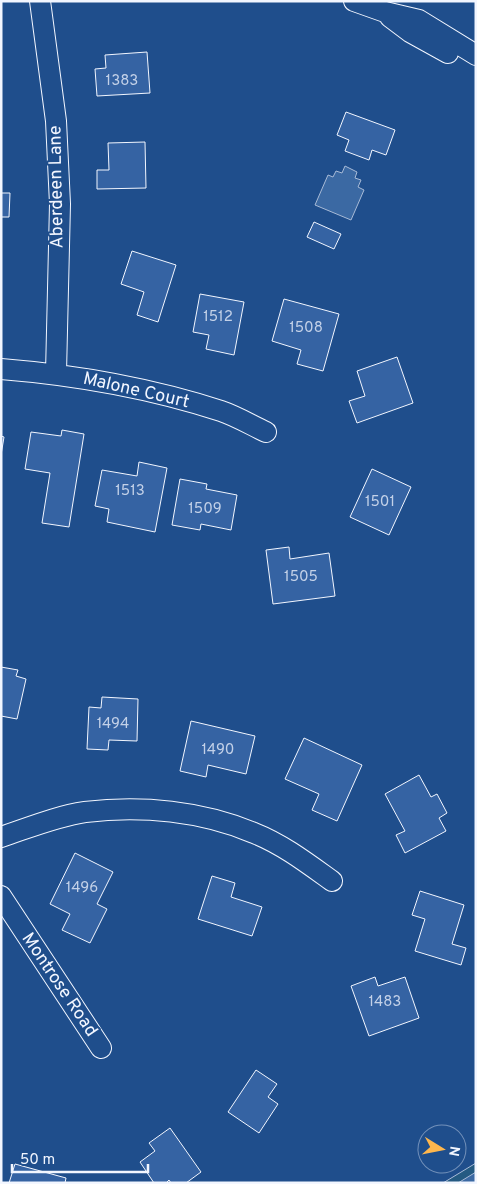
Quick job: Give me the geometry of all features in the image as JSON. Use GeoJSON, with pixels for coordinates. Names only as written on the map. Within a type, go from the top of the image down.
{"type":"FeatureCollection","features":[{"type":"Feature","properties":{"kind":"street","name":"Aberdeen Lane"},"geometry":{"type":"LineString","coordinates":[[40,1],[56,120],[59,186],[56,373]]}},
{"type":"Feature","properties":{"kind":"street"},"geometry":{"type":"LineString","coordinates":[[354,1],[387,7],[419,20],[476,55]]}},
{"type":"Feature","properties":{"kind":"street"},"geometry":{"type":"LineString","coordinates":[[387,7],[410,32],[476,68]]}},
{"type":"Feature","properties":{"kind":"street","name":"Malone Court"},"geometry":{"type":"LineString","coordinates":[[1,369],[56,373],[135,387],[223,412],[266,432]]}},
{"type":"Feature","properties":{"kind":"street"},"geometry":{"type":"LineString","coordinates":[[1,837],[85,812],[150,809],[171,811],[234,825],[256,833],[297,856],[332,881]]}},
{"type":"Feature","properties":{"kind":"street","name":"Montrose Road"},"geometry":{"type":"LineString","coordinates":[[1,896],[101,1048]]}},
{"type":"Feature","properties":{"kind":"shaded area"},"geometry":{"type":"Polygon","coordinates":[[[345,166],[357,172],[355,178],[361,180],[358,187],[364,190],[351,220],[315,205],[328,175],[333,177],[336,171],[342,173],[345,166]]]}},
{"type":"Feature","properties":{"kind":"shaded area"},"geometry":{"type":"Polygon","coordinates":[[[476,1163],[476,1183],[443,1183],[458,1174],[467,1174],[467,1168],[476,1163]]]}},
{"type":"Feature","properties":{"kind":"shaded area"},"geometry":{"type":"Polygon","coordinates":[[[476,1172],[476,1183],[458,1183],[476,1172]]]}},
{"type":"Feature","properties":{"kind":"building"},"geometry":{"type":"Polygon","coordinates":[[[147,52],[150,93],[97,96],[95,69],[106,68],[105,55],[147,52]]]}},
{"type":"Feature","properties":{"kind":"building"},"geometry":{"type":"Polygon","coordinates":[[[346,112],[395,130],[386,155],[372,150],[369,160],[345,151],[349,140],[337,135],[346,112]]]}},
{"type":"Feature","properties":{"kind":"building"},"geometry":{"type":"Polygon","coordinates":[[[145,142],[146,188],[97,189],[97,170],[109,170],[108,143],[145,142]]]}},
{"type":"Feature","properties":{"kind":"building"},"geometry":{"type":"Polygon","coordinates":[[[1,193],[10,193],[9,217],[1,217],[1,193]]]}},
{"type":"Feature","properties":{"kind":"building"},"geometry":{"type":"Polygon","coordinates":[[[314,222],[341,234],[334,249],[307,237],[314,222]]]}},
{"type":"Feature","properties":{"kind":"building"},"geometry":{"type":"Polygon","coordinates":[[[132,251],[176,265],[158,322],[137,315],[144,292],[121,284],[132,251]]]}},
{"type":"Feature","properties":{"kind":"building"},"geometry":{"type":"Polygon","coordinates":[[[200,294],[244,302],[234,355],[206,349],[209,335],[193,332],[200,294]]]}},
{"type":"Feature","properties":{"kind":"building"},"geometry":{"type":"Polygon","coordinates":[[[284,299],[339,314],[323,371],[297,364],[301,350],[272,341],[284,299]]]}},
{"type":"Feature","properties":{"kind":"building"},"geometry":{"type":"Polygon","coordinates":[[[397,357],[413,403],[357,423],[349,401],[365,396],[357,371],[397,357]]]}},
{"type":"Feature","properties":{"kind":"building"},"geometry":{"type":"Polygon","coordinates":[[[62,430],[84,434],[69,527],[42,523],[50,473],[25,469],[31,432],[61,436],[62,430]]]}},
{"type":"Feature","properties":{"kind":"building"},"geometry":{"type":"Polygon","coordinates":[[[1,436],[4,437],[1,455],[1,436]]]}},
{"type":"Feature","properties":{"kind":"building"},"geometry":{"type":"Polygon","coordinates":[[[139,462],[167,468],[155,532],[107,522],[109,509],[95,506],[102,470],[137,476],[139,462]]]}},
{"type":"Feature","properties":{"kind":"building"},"geometry":{"type":"Polygon","coordinates":[[[372,469],[411,487],[389,535],[350,517],[372,469]]]}},
{"type":"Feature","properties":{"kind":"building"},"geometry":{"type":"Polygon","coordinates":[[[180,479],[207,484],[206,489],[237,495],[231,530],[201,524],[200,530],[172,525],[180,479]]]}},
{"type":"Feature","properties":{"kind":"building"},"geometry":{"type":"Polygon","coordinates":[[[289,547],[290,559],[329,553],[335,596],[273,604],[266,550],[289,547]]]}},
{"type":"Feature","properties":{"kind":"building"},"geometry":{"type":"Polygon","coordinates":[[[1,667],[18,670],[16,676],[26,679],[17,719],[1,716],[1,667]]]}},
{"type":"Feature","properties":{"kind":"building"},"geometry":{"type":"Polygon","coordinates":[[[102,697],[138,699],[137,741],[109,740],[108,750],[87,749],[89,707],[101,708],[102,697]]]}},
{"type":"Feature","properties":{"kind":"building"},"geometry":{"type":"Polygon","coordinates":[[[191,721],[255,736],[246,774],[208,765],[206,777],[180,771],[191,721]]]}},
{"type":"Feature","properties":{"kind":"building"},"geometry":{"type":"Polygon","coordinates":[[[304,738],[362,765],[337,821],[312,810],[319,794],[285,779],[304,738]]]}},
{"type":"Feature","properties":{"kind":"building"},"geometry":{"type":"Polygon","coordinates":[[[419,775],[431,797],[437,794],[447,813],[439,818],[446,831],[405,853],[396,835],[405,831],[385,794],[419,775]]]}},
{"type":"Feature","properties":{"kind":"building"},"geometry":{"type":"Polygon","coordinates":[[[75,853],[113,872],[97,904],[107,909],[90,943],[62,930],[70,914],[50,904],[75,853]]]}},
{"type":"Feature","properties":{"kind":"building"},"geometry":{"type":"Polygon","coordinates":[[[212,876],[235,883],[231,897],[262,907],[252,936],[198,919],[212,876]]]}},
{"type":"Feature","properties":{"kind":"building"},"geometry":{"type":"Polygon","coordinates":[[[420,891],[464,905],[452,944],[466,948],[461,965],[415,951],[425,919],[412,915],[420,891]]]}},
{"type":"Feature","properties":{"kind":"building"},"geometry":{"type":"Polygon","coordinates":[[[375,977],[378,986],[405,977],[419,1018],[369,1036],[351,986],[375,977]]]}},
{"type":"Feature","properties":{"kind":"building"},"geometry":{"type":"Polygon","coordinates":[[[256,1070],[277,1084],[268,1097],[278,1104],[259,1133],[228,1112],[256,1070]]]}},
{"type":"Feature","properties":{"kind":"building"},"geometry":{"type":"Polygon","coordinates":[[[170,1128],[201,1172],[186,1183],[171,1183],[169,1180],[166,1183],[154,1183],[140,1162],[155,1151],[149,1143],[170,1128]]]}},
{"type":"Feature","properties":{"kind":"building"},"geometry":{"type":"Polygon","coordinates":[[[15,1164],[66,1178],[65,1183],[9,1183],[15,1164]]]}}]}
